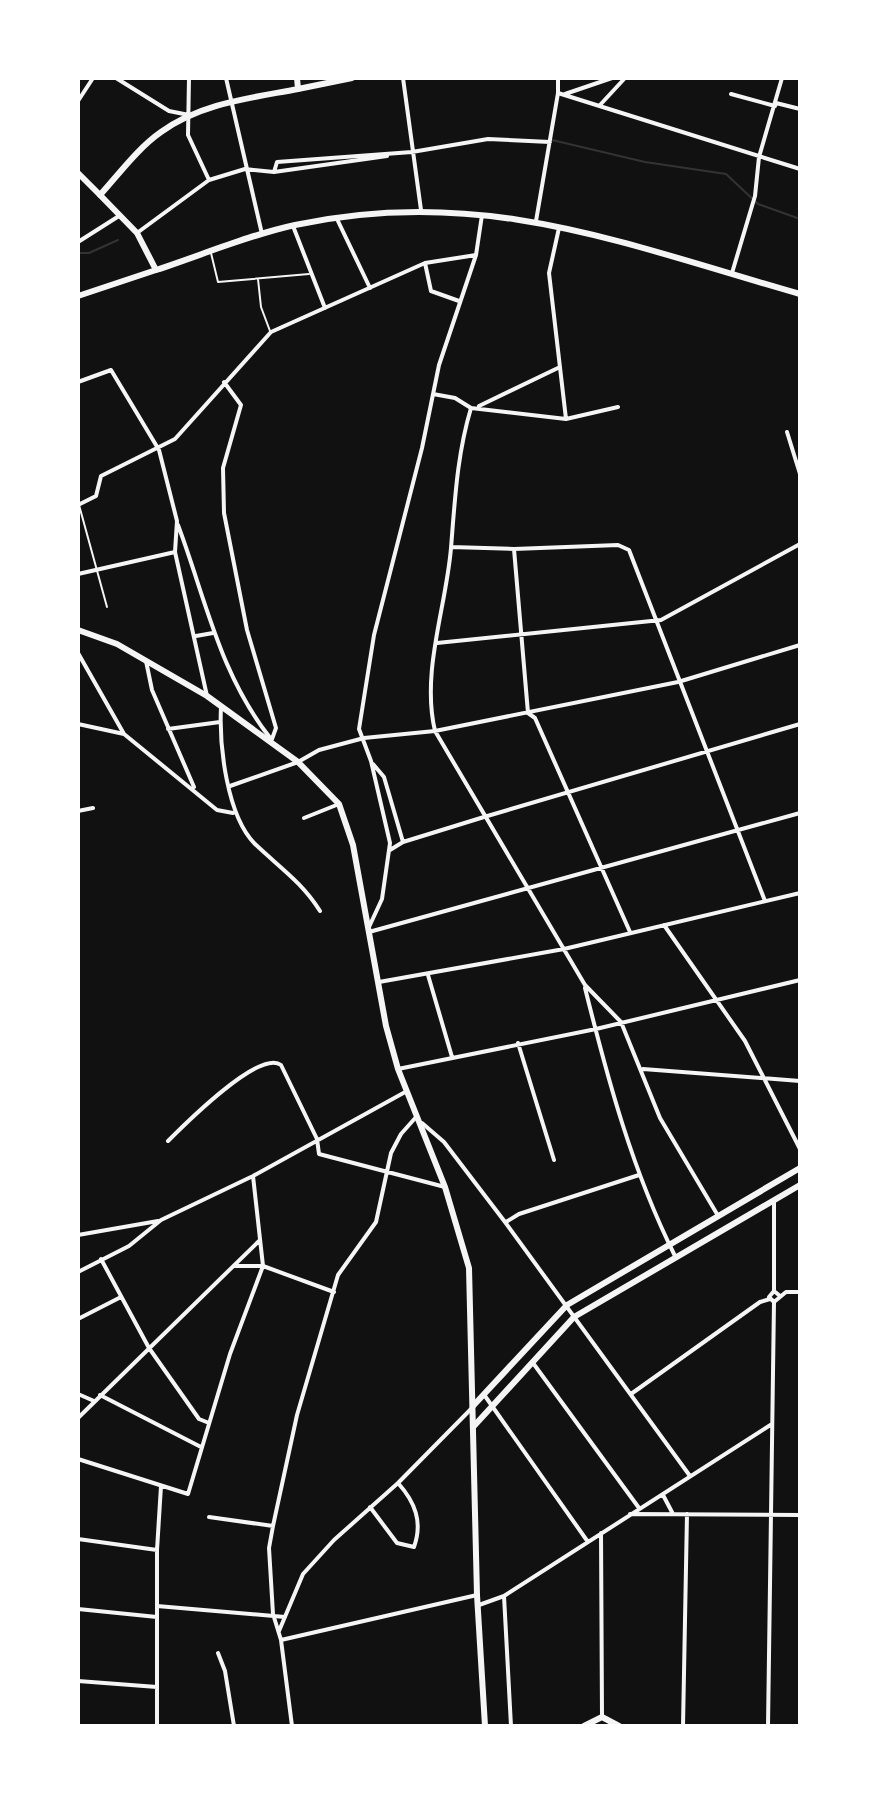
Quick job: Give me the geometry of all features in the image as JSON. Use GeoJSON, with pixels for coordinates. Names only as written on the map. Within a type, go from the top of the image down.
{"type":"FeatureCollection","features":[{"type":"Feature","properties":{"kind":"main road"},"geometry":{"type":"LineString","coordinates":[[297,78],[298,89]]}},
{"type":"Feature","properties":{"kind":"main road"},"geometry":{"type":"LineString","coordinates":[[100,195],[159,133],[189,115],[231,101],[352,78]]}},
{"type":"Feature","properties":{"kind":"main road"},"geometry":{"type":"LineString","coordinates":[[78,173],[137,233],[156,270]]}},
{"type":"Feature","properties":{"kind":"main road"},"geometry":{"type":"LineString","coordinates":[[78,296],[293,226],[421,210],[482,213],[560,226],[800,294]]}},
{"type":"Feature","properties":{"kind":"main road"},"geometry":{"type":"LineString","coordinates":[[78,630],[145,659],[207,696],[298,762],[339,804],[353,845],[398,1069],[445,1187],[469,1268],[477,1595],[485,1726]]}},
{"type":"Feature","properties":{"kind":"main road"},"geometry":{"type":"LineString","coordinates":[[473,1406],[567,1305],[717,1214],[800,1168]]}},
{"type":"Feature","properties":{"kind":"main road"},"geometry":{"type":"LineString","coordinates":[[474,1426],[574,1317],[800,1185]]}},
{"type":"Feature","properties":{"kind":"main road"},"geometry":{"type":"LineString","coordinates":[[584,1726],[602,1717],[619,1726]]}},
{"type":"Feature","properties":{"kind":"street"},"geometry":{"type":"LineString","coordinates":[[78,101],[93,78]]}},
{"type":"Feature","properties":{"kind":"street"},"geometry":{"type":"LineString","coordinates":[[116,78],[169,111],[189,115]]}},
{"type":"Feature","properties":{"kind":"street"},"geometry":{"type":"LineString","coordinates":[[189,78],[188,135],[209,180]]}},
{"type":"Feature","properties":{"kind":"street"},"geometry":{"type":"LineString","coordinates":[[226,78],[262,237]]}},
{"type":"Feature","properties":{"kind":"street"},"geometry":{"type":"LineString","coordinates":[[403,78],[421,210]]}},
{"type":"Feature","properties":{"kind":"street"},"geometry":{"type":"LineString","coordinates":[[536,221],[558,78]]}},
{"type":"Feature","properties":{"kind":"street"},"geometry":{"type":"LineString","coordinates":[[565,94],[612,78]]}},
{"type":"Feature","properties":{"kind":"street"},"geometry":{"type":"LineString","coordinates":[[600,105],[625,78]]}},
{"type":"Feature","properties":{"kind":"street"},"geometry":{"type":"LineString","coordinates":[[732,274],[755,196],[759,157],[782,78]]}},
{"type":"Feature","properties":{"kind":"street"},"geometry":{"type":"LineString","coordinates":[[558,93],[800,169]]}},
{"type":"Feature","properties":{"kind":"street"},"geometry":{"type":"LineString","coordinates":[[731,94],[800,109]]}},
{"type":"Feature","properties":{"kind":"street"},"geometry":{"type":"LineString","coordinates":[[274,172],[277,162],[316,157],[393,154],[488,139],[550,142]]}},
{"type":"Feature","properties":{"kind":"street"},"geometry":{"type":"LineString","coordinates":[[137,233],[209,180],[245,169],[274,172],[370,161],[393,154]]}},
{"type":"Feature","properties":{"kind":"street"},"geometry":{"type":"LineString","coordinates":[[316,157],[317,167]]}},
{"type":"Feature","properties":{"kind":"street"},"geometry":{"type":"LineString","coordinates":[[368,930],[382,899],[390,843],[371,761],[359,729],[374,635],[433,394],[459,301],[476,255],[482,213]]}},
{"type":"Feature","properties":{"kind":"street"},"geometry":{"type":"LineString","coordinates":[[78,242],[119,216]]}},
{"type":"Feature","properties":{"kind":"street"},"geometry":{"type":"LineString","coordinates":[[337,219],[370,288]]}},
{"type":"Feature","properties":{"kind":"street"},"geometry":{"type":"LineString","coordinates":[[293,226],[325,308]]}},
{"type":"Feature","properties":{"kind":"street"},"geometry":{"type":"LineString","coordinates":[[560,226],[549,273],[566,419]]}},
{"type":"Feature","properties":{"kind":"street"},"geometry":{"type":"LineString","coordinates":[[78,505],[96,496],[101,476],[159,450],[175,439],[271,332],[425,263],[476,255]]}},
{"type":"Feature","properties":{"kind":"street"},"geometry":{"type":"LineString","coordinates":[[425,263],[431,291],[459,301]]}},
{"type":"Feature","properties":{"kind":"street"},"geometry":{"type":"LineString","coordinates":[[433,394],[455,398],[471,408],[477,407],[560,367]]}},
{"type":"Feature","properties":{"kind":"street"},"geometry":{"type":"LineString","coordinates":[[78,382],[111,370],[159,450],[177,521],[213,633],[231,677],[254,717],[278,747]]}},
{"type":"Feature","properties":{"kind":"street"},"geometry":{"type":"LineString","coordinates":[[224,382],[241,405],[223,468],[224,513],[247,630],[276,728],[272,739]]}},
{"type":"Feature","properties":{"kind":"street"},"geometry":{"type":"LineString","coordinates":[[477,407],[520,416],[566,419],[618,407]]}},
{"type":"Feature","properties":{"kind":"street"},"geometry":{"type":"LineString","coordinates":[[471,408],[456,471],[451,547],[428,702],[435,731],[484,817],[530,886],[585,985],[621,1022],[643,1069],[660,1118],[717,1214]]}},
{"type":"Feature","properties":{"kind":"street"},"geometry":{"type":"LineString","coordinates":[[787,432],[800,474]]}},
{"type":"Feature","properties":{"kind":"street"},"geometry":{"type":"LineString","coordinates":[[177,521],[175,552],[207,696]]}},
{"type":"Feature","properties":{"kind":"street"},"geometry":{"type":"LineString","coordinates":[[437,643],[654,621],[800,544]]}},
{"type":"Feature","properties":{"kind":"street"},"geometry":{"type":"LineString","coordinates":[[451,547],[514,549],[618,545],[629,550],[765,901]]}},
{"type":"Feature","properties":{"kind":"street"},"geometry":{"type":"LineString","coordinates":[[514,549],[524,636],[528,713]]}},
{"type":"Feature","properties":{"kind":"street"},"geometry":{"type":"LineString","coordinates":[[78,574],[175,552]]}},
{"type":"Feature","properties":{"kind":"street"},"geometry":{"type":"LineString","coordinates":[[196,636],[213,633]]}},
{"type":"Feature","properties":{"kind":"street"},"geometry":{"type":"LineString","coordinates":[[230,786],[298,762],[319,750],[364,738],[435,731],[678,682],[800,645]]}},
{"type":"Feature","properties":{"kind":"street"},"geometry":{"type":"LineString","coordinates":[[78,653],[124,734],[217,810],[233,813]]}},
{"type":"Feature","properties":{"kind":"street"},"geometry":{"type":"LineString","coordinates":[[145,659],[152,690],[195,790]]}},
{"type":"Feature","properties":{"kind":"street"},"geometry":{"type":"LineString","coordinates":[[221,707],[220,722],[233,813],[256,845],[300,882],[320,911]]}},
{"type":"Feature","properties":{"kind":"street"},"geometry":{"type":"LineString","coordinates":[[528,713],[535,718],[630,932]]}},
{"type":"Feature","properties":{"kind":"street"},"geometry":{"type":"LineString","coordinates":[[168,729],[220,722]]}},
{"type":"Feature","properties":{"kind":"street"},"geometry":{"type":"LineString","coordinates":[[78,724],[124,734]]}},
{"type":"Feature","properties":{"kind":"street"},"geometry":{"type":"LineString","coordinates":[[390,843],[403,842],[707,754],[800,724]]}},
{"type":"Feature","properties":{"kind":"street"},"geometry":{"type":"LineString","coordinates":[[371,761],[384,777],[403,842]]}},
{"type":"Feature","properties":{"kind":"street"},"geometry":{"type":"LineString","coordinates":[[304,818],[339,804]]}},
{"type":"Feature","properties":{"kind":"street"},"geometry":{"type":"LineString","coordinates":[[78,805],[91,809],[78,811]]}},
{"type":"Feature","properties":{"kind":"street"},"geometry":{"type":"LineString","coordinates":[[368,930],[800,813]]}},
{"type":"Feature","properties":{"kind":"street"},"geometry":{"type":"LineString","coordinates":[[389,852],[403,842]]}},
{"type":"Feature","properties":{"kind":"street"},"geometry":{"type":"LineString","coordinates":[[379,982],[564,949],[800,893]]}},
{"type":"Feature","properties":{"kind":"street"},"geometry":{"type":"LineString","coordinates":[[664,925],[714,998],[723,1006],[765,1078],[800,1149]]}},
{"type":"Feature","properties":{"kind":"street"},"geometry":{"type":"LineString","coordinates":[[428,975],[452,1057]]}},
{"type":"Feature","properties":{"kind":"street"},"geometry":{"type":"LineString","coordinates":[[398,1069],[596,1029],[714,998],[800,980]]}},
{"type":"Feature","properties":{"kind":"street"},"geometry":{"type":"LineString","coordinates":[[585,985],[615,1107],[639,1175],[675,1256]]}},
{"type":"Feature","properties":{"kind":"street"},"geometry":{"type":"LineString","coordinates":[[518,1043],[554,1160]]}},
{"type":"Feature","properties":{"kind":"street"},"geometry":{"type":"LineString","coordinates":[[168,1141],[205,1105],[271,1061],[281,1065],[317,1139],[319,1154],[445,1187]]}},
{"type":"Feature","properties":{"kind":"street"},"geometry":{"type":"LineString","coordinates":[[643,1069],[800,1081]]}},
{"type":"Feature","properties":{"kind":"street"},"geometry":{"type":"LineString","coordinates":[[78,1272],[129,1246],[161,1220],[253,1176],[407,1091]]}},
{"type":"Feature","properties":{"kind":"street"},"geometry":{"type":"LineString","coordinates":[[292,1726],[281,1640],[273,1614],[269,1548],[273,1526],[297,1415],[338,1275],[376,1222],[391,1153],[401,1134],[419,1119],[444,1142],[505,1222],[690,1476]]}},
{"type":"Feature","properties":{"kind":"street"},"geometry":{"type":"LineString","coordinates":[[505,1222],[519,1214],[639,1175]]}},
{"type":"Feature","properties":{"kind":"street"},"geometry":{"type":"LineString","coordinates":[[78,1459],[188,1494],[263,1266],[253,1176]]}},
{"type":"Feature","properties":{"kind":"street"},"geometry":{"type":"LineString","coordinates":[[768,1726],[772,1424],[770,1294],[774,1291],[774,1201]]}},
{"type":"Feature","properties":{"kind":"street"},"geometry":{"type":"LineString","coordinates":[[78,1235],[161,1220]]}},
{"type":"Feature","properties":{"kind":"street"},"geometry":{"type":"LineString","coordinates":[[78,1418],[261,1239]]}},
{"type":"Feature","properties":{"kind":"street"},"geometry":{"type":"LineString","coordinates":[[101,1259],[149,1348],[199,1419],[209,1423]]}},
{"type":"Feature","properties":{"kind":"street"},"geometry":{"type":"LineString","coordinates":[[234,1266],[263,1266],[334,1292]]}},
{"type":"Feature","properties":{"kind":"street"},"geometry":{"type":"LineString","coordinates":[[774,1291],[780,1296]]}},
{"type":"Feature","properties":{"kind":"street"},"geometry":{"type":"LineString","coordinates":[[631,1394],[760,1302],[800,1292]]}},
{"type":"Feature","properties":{"kind":"street"},"geometry":{"type":"LineString","coordinates":[[78,1319],[121,1297]]}},
{"type":"Feature","properties":{"kind":"street"},"geometry":{"type":"LineString","coordinates":[[533,1363],[639,1508]]}},
{"type":"Feature","properties":{"kind":"street"},"geometry":{"type":"LineString","coordinates":[[78,1394],[95,1401]]}},
{"type":"Feature","properties":{"kind":"street"},"geometry":{"type":"LineString","coordinates":[[100,1395],[202,1447]]}},
{"type":"Feature","properties":{"kind":"street"},"geometry":{"type":"LineString","coordinates":[[485,1396],[588,1542]]}},
{"type":"Feature","properties":{"kind":"street"},"geometry":{"type":"LineString","coordinates":[[279,1631],[303,1574],[473,1406]]}},
{"type":"Feature","properties":{"kind":"street"},"geometry":{"type":"LineString","coordinates":[[478,1605],[504,1596],[772,1424]]}},
{"type":"Feature","properties":{"kind":"street"},"geometry":{"type":"LineString","coordinates":[[370,1507],[397,1543],[414,1547],[419,1533],[413,1500],[398,1483]]}},
{"type":"Feature","properties":{"kind":"street"},"geometry":{"type":"LineString","coordinates":[[157,1726],[157,1550],[161,1486]]}},
{"type":"Feature","properties":{"kind":"street"},"geometry":{"type":"LineString","coordinates":[[666,1491],[664,1502],[673,1514]]}},
{"type":"Feature","properties":{"kind":"street"},"geometry":{"type":"LineString","coordinates":[[628,1514],[800,1515]]}},
{"type":"Feature","properties":{"kind":"street"},"geometry":{"type":"LineString","coordinates":[[683,1726],[687,1514]]}},
{"type":"Feature","properties":{"kind":"street"},"geometry":{"type":"LineString","coordinates":[[209,1517],[273,1526]]}},
{"type":"Feature","properties":{"kind":"street"},"geometry":{"type":"LineString","coordinates":[[601,1533],[602,1717]]}},
{"type":"Feature","properties":{"kind":"street"},"geometry":{"type":"LineString","coordinates":[[78,1539],[157,1550]]}},
{"type":"Feature","properties":{"kind":"street"},"geometry":{"type":"LineString","coordinates":[[281,1640],[477,1595]]}},
{"type":"Feature","properties":{"kind":"street"},"geometry":{"type":"LineString","coordinates":[[504,1596],[511,1726]]}},
{"type":"Feature","properties":{"kind":"street"},"geometry":{"type":"LineString","coordinates":[[157,1606],[285,1617]]}},
{"type":"Feature","properties":{"kind":"street"},"geometry":{"type":"LineString","coordinates":[[78,1609],[157,1617]]}},
{"type":"Feature","properties":{"kind":"street"},"geometry":{"type":"LineString","coordinates":[[218,1653],[225,1671],[234,1726]]}},
{"type":"Feature","properties":{"kind":"street"},"geometry":{"type":"LineString","coordinates":[[78,1681],[157,1687]]}},
{"type":"Feature","properties":{"kind":"lane"},"geometry":{"type":"LineString","coordinates":[[211,252],[218,282],[312,273]]}},
{"type":"Feature","properties":{"kind":"lane"},"geometry":{"type":"LineString","coordinates":[[258,279],[261,307],[271,332]]}},
{"type":"Feature","properties":{"kind":"lane"},"geometry":{"type":"LineString","coordinates":[[78,505],[107,607]]}},
{"type":"Feature","properties":{"kind":"waterway"},"geometry":{"type":"LineString","coordinates":[[552,140],[645,162],[726,174],[758,204],[800,219]]}},
{"type":"Feature","properties":{"kind":"waterway"},"geometry":{"type":"LineString","coordinates":[[78,253],[89,253],[118,240]]}}]}
